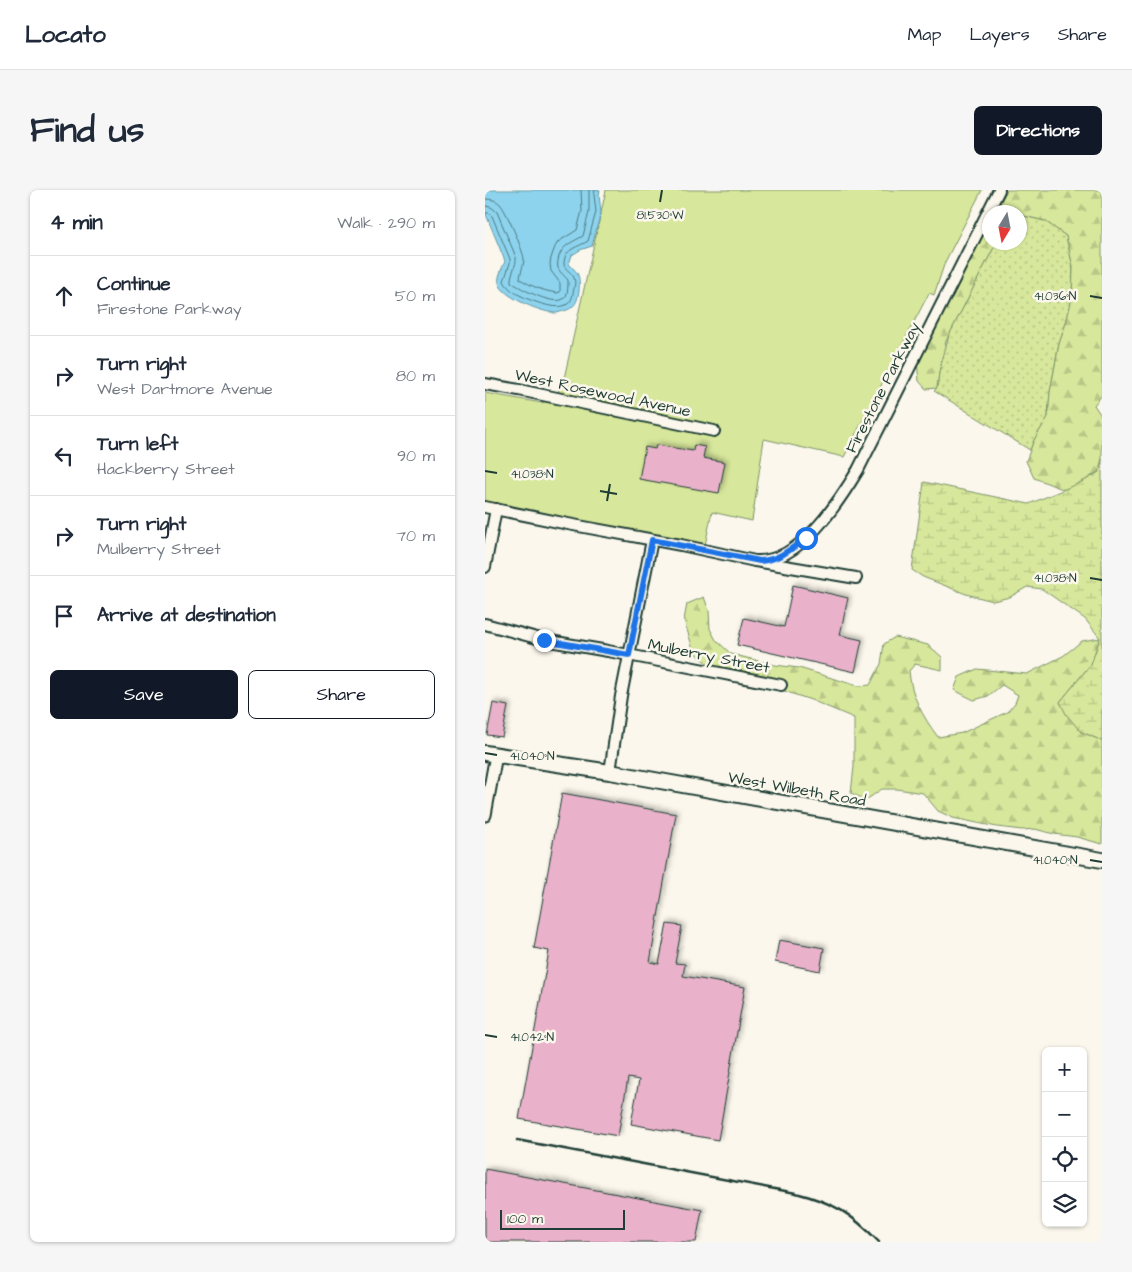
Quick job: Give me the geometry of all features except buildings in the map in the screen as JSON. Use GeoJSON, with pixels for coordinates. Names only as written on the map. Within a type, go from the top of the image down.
{"type":"FeatureCollection","features":[{"type":"Feature","properties":{"kind":"main road","name":"West Wilbeth Road"},"geometry":{"type":"LineString","coordinates":[[491,754],[610,772],[1102,860]]}},
{"type":"Feature","properties":{"kind":"street","name":"Firestone Parkway"},"geometry":{"type":"LineString","coordinates":[[755,561],[773,559],[787,553],[812,532],[839,501],[858,470],[999,190]]}},
{"type":"Feature","properties":{"kind":"street","name":"West Rosewood Avenue"},"geometry":{"type":"LineString","coordinates":[[485,384],[714,431]]}},
{"type":"Feature","properties":{"kind":"street"},"geometry":{"type":"LineString","coordinates":[[485,507],[755,561],[856,578]]}},
{"type":"Feature","properties":{"kind":"street"},"geometry":{"type":"LineString","coordinates":[[485,566],[496,509]]}},
{"type":"Feature","properties":{"kind":"street"},"geometry":{"type":"LineString","coordinates":[[610,772],[621,698],[652,540]]}},
{"type":"Feature","properties":{"kind":"street","name":"Mulberry Street"},"geometry":{"type":"LineString","coordinates":[[485,624],[544,640],[781,685]]}},
{"type":"Feature","properties":{"kind":"street"},"geometry":{"type":"LineString","coordinates":[[485,815],[491,754]]}},
{"type":"Feature","properties":{"kind":"green space"},"geometry":{"type":"Polygon","coordinates":[[[606,190],[982,190],[945,262],[934,295],[929,293],[844,457],[764,439],[752,521],[712,512],[704,550],[485,507],[485,393],[542,403],[555,397],[563,383],[606,190]]]}},
{"type":"Feature","properties":{"kind":"green space"},"geometry":{"type":"Polygon","coordinates":[[[1007,190],[1102,190],[1102,395],[1094,405],[1102,417],[1102,459],[1099,471],[1065,490],[1034,478],[1026,461],[1034,440],[1048,417],[1050,392],[1059,344],[1072,298],[1073,267],[1066,236],[1045,221],[1027,217],[1027,205],[999,205],[1007,190]]]}},
{"type":"Feature","properties":{"kind":"green space"},"geometry":{"type":"Polygon","coordinates":[[[1027,217],[1045,221],[1066,236],[1073,267],[1072,298],[1059,344],[1050,392],[1048,417],[1030,450],[934,391],[937,388],[939,372],[949,335],[992,250],[1027,250],[1027,217]]]}},
{"type":"Feature","properties":{"kind":"green space"},"geometry":{"type":"Polygon","coordinates":[[[982,237],[982,250],[992,250],[946,341],[937,388],[926,389],[919,381],[917,362],[982,237]]]}},
{"type":"Feature","properties":{"kind":"green space"},"geometry":{"type":"Polygon","coordinates":[[[1102,459],[1102,741],[1080,731],[1066,714],[1060,702],[1091,664],[1100,638],[1085,619],[1042,589],[1027,587],[1010,597],[993,601],[966,594],[923,577],[912,570],[924,482],[1029,504],[1084,481],[1099,472],[1102,459]]]}},
{"type":"Feature","properties":{"kind":"green space"},"geometry":{"type":"Polygon","coordinates":[[[704,597],[709,611],[710,629],[716,640],[731,654],[775,665],[799,668],[858,686],[870,685],[881,664],[884,644],[895,637],[928,645],[942,657],[942,670],[915,664],[909,671],[912,689],[919,706],[927,722],[938,737],[962,733],[1007,712],[1015,703],[1018,695],[1002,685],[988,696],[974,700],[954,690],[959,677],[977,669],[1027,674],[1063,656],[1082,641],[1100,638],[1091,664],[1060,702],[1080,731],[1102,741],[1102,844],[1035,829],[1022,830],[997,827],[953,818],[938,811],[923,793],[882,789],[866,800],[851,793],[854,767],[854,718],[784,691],[741,684],[710,666],[694,652],[684,620],[687,604],[704,597]]]}},
{"type":"Feature","properties":{"kind":"water"},"geometry":{"type":"Polygon","coordinates":[[[485,190],[600,190],[601,212],[592,246],[572,255],[569,264],[577,273],[579,281],[578,298],[571,308],[556,313],[542,310],[515,299],[502,288],[499,278],[505,261],[485,212],[485,190]]]}},
{"type":"Feature","properties":{"kind":"railway"},"geometry":{"type":"LineString","coordinates":[[517,1140],[796,1193],[841,1210],[860,1224],[879,1242]]}},
{"type":"Feature","properties":{"kind":"route"},"geometry":{"type":"LineString","coordinates":[[544,640],[629,655],[652,540],[760,561],[779,557],[787,553],[806,538]]}}]}
